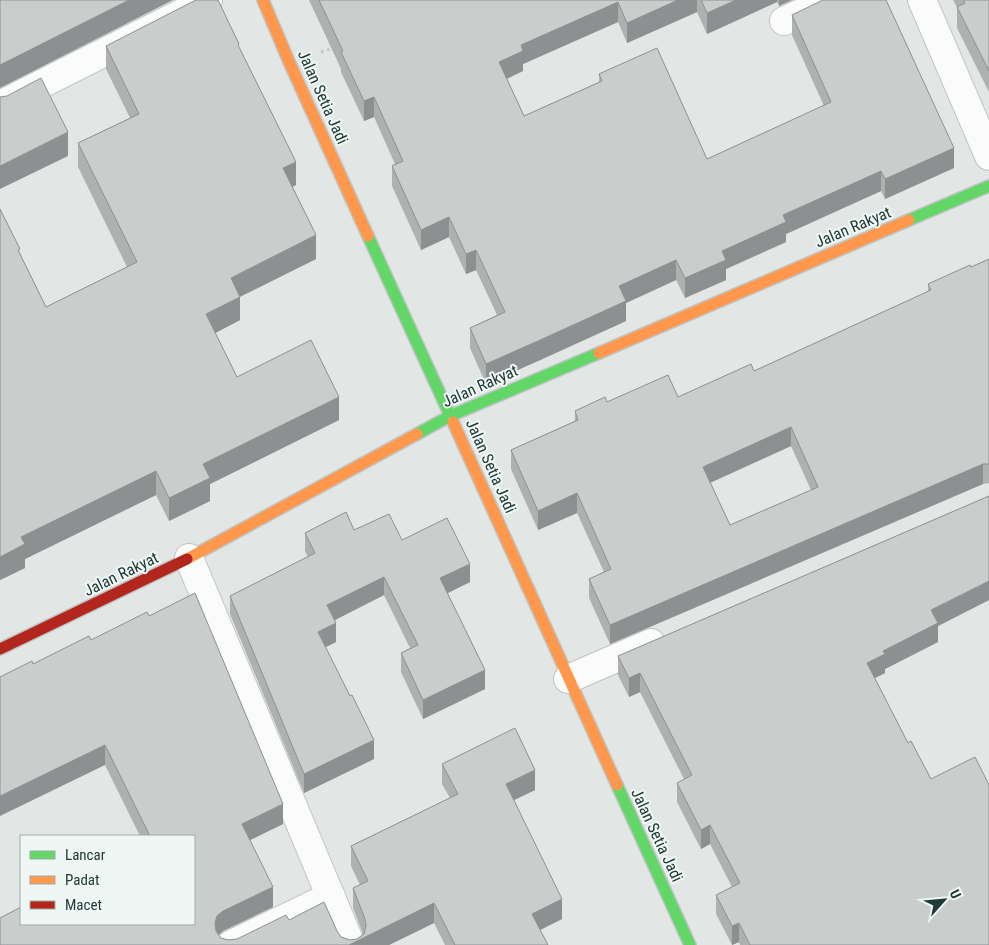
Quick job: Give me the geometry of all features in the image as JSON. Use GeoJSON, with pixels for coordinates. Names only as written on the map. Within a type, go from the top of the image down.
{"type":"FeatureCollection","features":[{"type":"Feature","properties":{"kind":"street"},"geometry":{"type":"LineString","coordinates":[[0,105],[208,0]]}},
{"type":"Feature","properties":{"kind":"street","name":"Jalan Setia Jadi"},"geometry":{"type":"LineString","coordinates":[[262,0],[690,945]]}},
{"type":"Feature","properties":{"kind":"street"},"geometry":{"type":"LineString","coordinates":[[784,21],[829,0]]}},
{"type":"Feature","properties":{"kind":"street"},"geometry":{"type":"LineString","coordinates":[[922,0],[989,156]]}},
{"type":"Feature","properties":{"kind":"street","name":"Jalan Rakyat"},"geometry":{"type":"LineString","coordinates":[[0,648],[189,558],[450,416],[989,186]]}},
{"type":"Feature","properties":{"kind":"street"},"geometry":{"type":"LineString","coordinates":[[189,558],[351,945]]}},
{"type":"Feature","properties":{"kind":"street"},"geometry":{"type":"LineString","coordinates":[[568,679],[678,632]]}},
{"type":"Feature","properties":{"kind":"street"},"geometry":{"type":"LineString","coordinates":[[230,945],[331,896]]}},
{"type":"Feature","properties":{"kind":"path"},"geometry":{"type":"LineString","coordinates":[[290,64],[336,47]]}},
{"type":"Feature","properties":{"kind":"building"},"geometry":{"type":"Polygon","coordinates":[[[0,0],[129,0],[0,65],[0,0]]]}},
{"type":"Feature","properties":{"kind":"building"},"geometry":{"type":"Polygon","coordinates":[[[196,0],[218,0],[238,45],[296,162],[283,168],[316,235],[231,278],[240,297],[206,314],[237,377],[311,340],[339,397],[203,464],[210,478],[169,498],[156,471],[21,537],[25,544],[0,557],[0,209],[46,307],[137,262],[78,143],[139,114],[106,46],[196,0]]]}},
{"type":"Feature","properties":{"kind":"building"},"geometry":{"type":"Polygon","coordinates":[[[319,0],[678,0],[627,23],[618,2],[521,45],[523,51],[499,62],[524,116],[602,81],[599,74],[657,48],[707,159],[831,102],[792,15],[823,0],[886,0],[954,148],[885,179],[881,171],[783,215],[786,222],[722,251],[726,260],[685,278],[676,260],[619,286],[626,301],[486,364],[470,328],[505,312],[476,250],[466,254],[449,217],[421,230],[392,166],[403,161],[374,97],[364,101],[319,0]]]}},
{"type":"Feature","properties":{"kind":"building"},"geometry":{"type":"Polygon","coordinates":[[[701,0],[736,0],[707,13],[701,0]]]}},
{"type":"Feature","properties":{"kind":"building"},"geometry":{"type":"Polygon","coordinates":[[[964,0],[989,0],[989,71],[957,7],[965,3],[964,0]]]}},
{"type":"Feature","properties":{"kind":"building"},"geometry":{"type":"Polygon","coordinates":[[[41,78],[68,132],[0,166],[0,97],[7,96],[41,78]]]}},
{"type":"Feature","properties":{"kind":"building"},"geometry":{"type":"Polygon","coordinates":[[[989,259],[989,464],[983,464],[610,625],[589,579],[611,569],[577,493],[538,511],[511,450],[578,420],[575,411],[605,397],[607,402],[668,375],[678,397],[751,364],[754,371],[931,290],[928,284],[970,265],[971,267],[989,259]],[[791,427],[703,467],[730,525],[818,487],[791,427]]]}},
{"type":"Feature","properties":{"kind":"building"},"geometry":{"type":"Polygon","coordinates":[[[989,496],[989,581],[931,610],[938,623],[883,651],[885,654],[867,663],[908,743],[911,741],[931,779],[975,757],[989,785],[989,945],[750,945],[739,923],[732,926],[716,895],[740,883],[710,825],[701,830],[677,783],[692,775],[640,673],[629,678],[618,656],[989,496]]]}},
{"type":"Feature","properties":{"kind":"building"},"geometry":{"type":"Polygon","coordinates":[[[346,512],[354,530],[389,514],[402,540],[447,518],[470,564],[440,578],[485,670],[423,700],[401,653],[418,645],[384,577],[327,605],[336,623],[318,632],[374,740],[304,774],[230,596],[315,553],[305,533],[346,512]]]}},
{"type":"Feature","properties":{"kind":"building"},"geometry":{"type":"Polygon","coordinates":[[[195,593],[283,804],[242,824],[273,887],[223,911],[217,916],[215,923],[216,931],[221,938],[228,940],[237,939],[286,915],[289,920],[324,902],[341,937],[350,940],[357,939],[364,934],[365,919],[353,888],[368,881],[351,846],[458,794],[442,764],[515,728],[535,770],[506,784],[562,899],[532,914],[548,945],[455,945],[434,903],[349,945],[0,945],[0,918],[20,908],[20,925],[195,925],[195,835],[150,835],[105,745],[0,796],[0,677],[32,661],[33,664],[89,636],[91,640],[147,612],[149,616],[195,593]]]}},
{"type":"Feature","properties":{"kind":"traffic: fast"},"geometry":{"type":"LineString","coordinates":[[909,220],[989,186]]}},
{"type":"Feature","properties":{"kind":"traffic: fast"},"geometry":{"type":"LineString","coordinates":[[368,236],[453,422]]}},
{"type":"Feature","properties":{"kind":"traffic: fast"},"geometry":{"type":"LineString","coordinates":[[417,434],[450,416],[599,353]]}},
{"type":"Feature","properties":{"kind":"traffic: fast"},"geometry":{"type":"LineString","coordinates":[[617,785],[690,945]]}},
{"type":"Feature","properties":{"kind":"traffic: slow"},"geometry":{"type":"LineString","coordinates":[[263,0],[368,236]]}},
{"type":"Feature","properties":{"kind":"traffic: slow"},"geometry":{"type":"LineString","coordinates":[[599,353],[909,220]]}},
{"type":"Feature","properties":{"kind":"traffic: slow"},"geometry":{"type":"LineString","coordinates":[[453,422],[617,785]]}},
{"type":"Feature","properties":{"kind":"traffic: slow"},"geometry":{"type":"LineString","coordinates":[[187,559],[417,434]]}},
{"type":"Feature","properties":{"kind":"traffic: jam"},"geometry":{"type":"LineString","coordinates":[[0,649],[187,559]]}}]}
